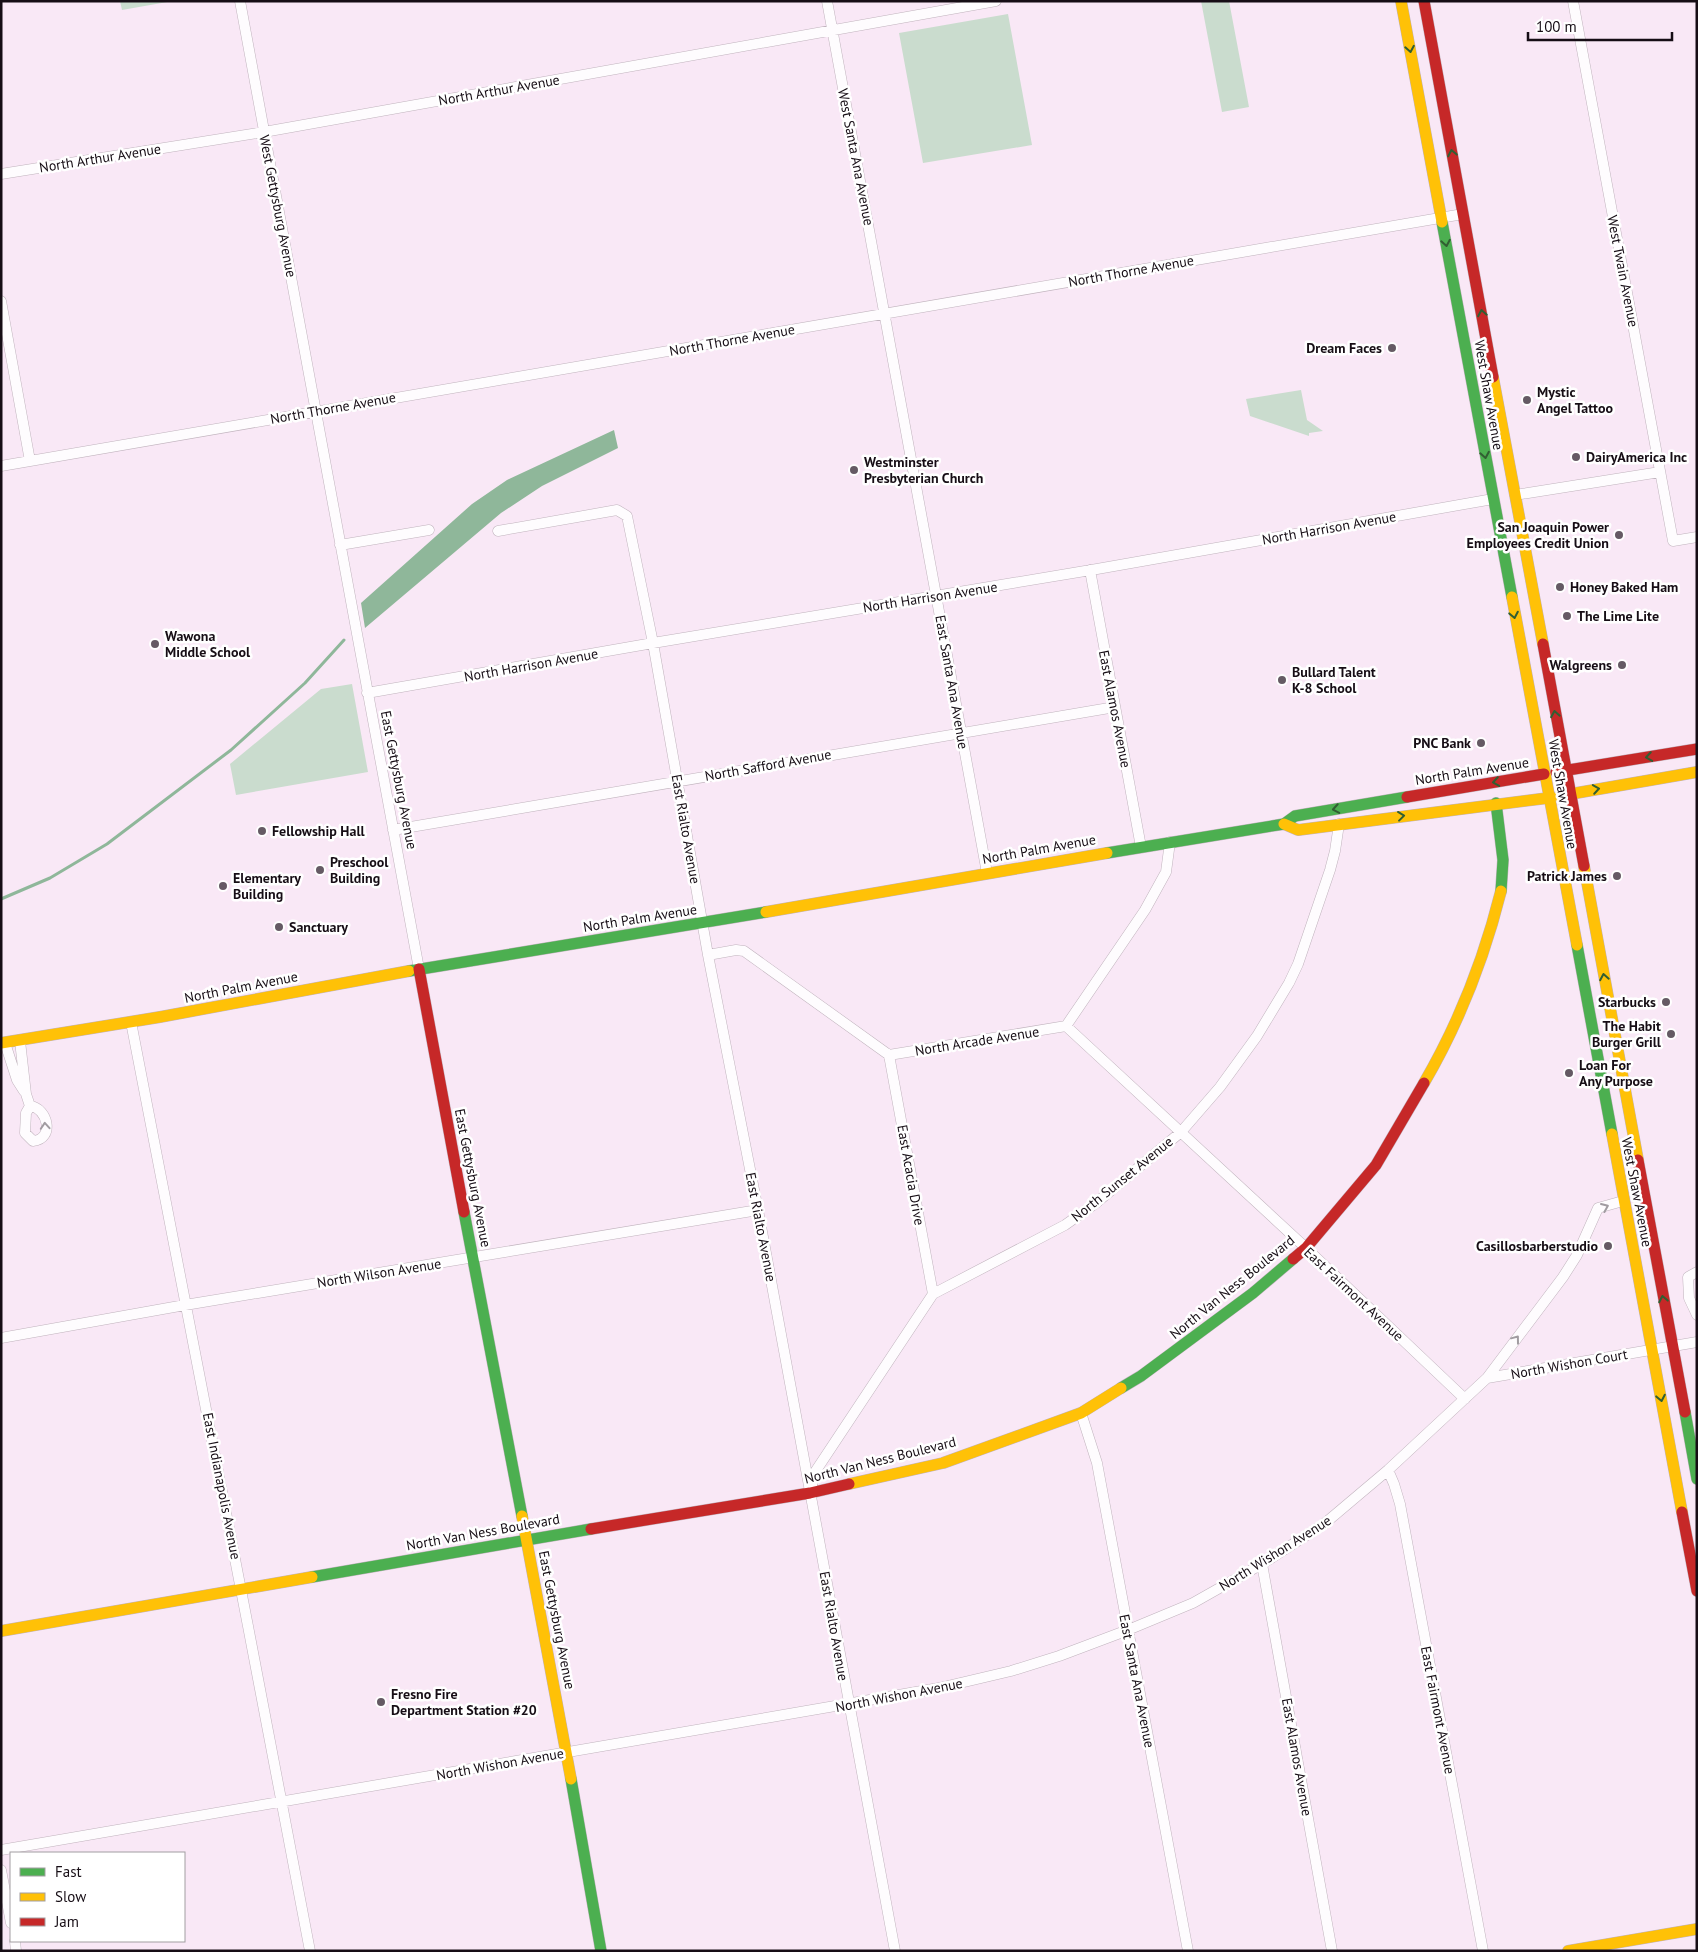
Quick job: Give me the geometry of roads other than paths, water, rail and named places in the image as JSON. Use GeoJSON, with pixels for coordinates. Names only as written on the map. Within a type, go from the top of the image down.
{"type":"FeatureCollection","features":[{"type":"Feature","properties":{"kind":"main road","name":"West Shaw Avenue"},"geometry":{"type":"LineString","coordinates":[[1401,1],[1697,1591]]}},
{"type":"Feature","properties":{"kind":"main road","name":"West Shaw Avenue"},"geometry":{"type":"LineString","coordinates":[[1424,1],[1697,1479]]}},
{"type":"Feature","properties":{"kind":"main road"},"geometry":{"type":"LineString","coordinates":[[1476,406],[1494,445],[1502,486],[1515,495]]}},
{"type":"Feature","properties":{"kind":"main road"},"geometry":{"type":"LineString","coordinates":[[1493,499],[1503,502],[1506,506],[1514,544],[1526,550]]}},
{"type":"Feature","properties":{"kind":"main road","name":"North Palm Avenue"},"geometry":{"type":"LineString","coordinates":[[3,1043],[419,970],[703,924],[987,873],[1284,824],[1295,816],[1697,749]]}},
{"type":"Feature","properties":{"kind":"main road","name":"North Palm Avenue"},"geometry":{"type":"LineString","coordinates":[[1284,824],[1298,830],[1496,803],[1548,798],[1697,772]]}},
{"type":"Feature","properties":{"kind":"main road","name":"North Van Ness Boulevard"},"geometry":{"type":"LineString","coordinates":[[1,1631],[526,1539],[810,1493],[942,1463],[1081,1412],[1141,1376],[1200,1333],[1306,1248],[1376,1165],[1437,1062],[1458,1018],[1479,966],[1502,887],[1503,860],[1496,803]]}},
{"type":"Feature","properties":{"kind":"main road","name":"East Gettysburg Avenue"},"geometry":{"type":"LineString","coordinates":[[419,970],[566,1753],[601,1951]]}},
{"type":"Feature","properties":{"kind":"main road"},"geometry":{"type":"LineString","coordinates":[[1590,1023],[1605,1041],[1617,1108],[1625,1118],[1630,1120]]}},
{"type":"Feature","properties":{"kind":"main road"},"geometry":{"type":"LineString","coordinates":[[1568,1951],[1628,1946],[1697,1929]]}},
{"type":"Feature","properties":{"kind":"street","name":"West Gettysburg Avenue"},"geometry":{"type":"LineString","coordinates":[[240,1],[316,411]]}},
{"type":"Feature","properties":{"kind":"street","name":"West Santa Ana Avenue"},"geometry":{"type":"LineString","coordinates":[[827,1],[885,314]]}},
{"type":"Feature","properties":{"kind":"street","name":"North Arthur Avenue"},"geometry":{"type":"LineString","coordinates":[[1,174],[264,132],[996,1]]}},
{"type":"Feature","properties":{"kind":"street","name":"West Twain Avenue"},"geometry":{"type":"LineString","coordinates":[[1573,1],[1673,541],[1697,537]]}},
{"type":"Feature","properties":{"kind":"street","name":"North Thorne Avenue"},"geometry":{"type":"LineString","coordinates":[[1,466],[1464,214]]}},
{"type":"Feature","properties":{"kind":"street"},"geometry":{"type":"LineString","coordinates":[[1,301],[30,461]]}},
{"type":"Feature","properties":{"kind":"street","name":"East Santa Ana Avenue"},"geometry":{"type":"LineString","coordinates":[[885,314],[987,873]]}},
{"type":"Feature","properties":{"kind":"street","name":"East Gettysburg Avenue"},"geometry":{"type":"LineString","coordinates":[[316,411],[419,970]]}},
{"type":"Feature","properties":{"kind":"street"},"geometry":{"type":"LineString","coordinates":[[1515,495],[1660,472]]}},
{"type":"Feature","properties":{"kind":"street","name":"North Harrison Avenue"},"geometry":{"type":"LineString","coordinates":[[367,693],[1090,570],[1493,499]]}},
{"type":"Feature","properties":{"kind":"street","name":"East Rialto Avenue"},"geometry":{"type":"LineString","coordinates":[[498,531],[617,510],[627,516],[895,1951]]}},
{"type":"Feature","properties":{"kind":"street"},"geometry":{"type":"LineString","coordinates":[[340,545],[429,530]]}},
{"type":"Feature","properties":{"kind":"street","name":"East Alamos Avenue"},"geometry":{"type":"LineString","coordinates":[[1090,570],[1141,847]]}},
{"type":"Feature","properties":{"kind":"street","name":"North Safford Avenue"},"geometry":{"type":"LineString","coordinates":[[393,830],[677,780],[1114,707]]}},
{"type":"Feature","properties":{"kind":"street","name":"North Sunset Avenue"},"geometry":{"type":"LineString","coordinates":[[810,1493],[815,1472],[933,1294],[1065,1225],[1096,1203],[1181,1132],[1220,1087],[1257,1036],[1289,983],[1305,945],[1330,870],[1339,824]]}},
{"type":"Feature","properties":{"kind":"street"},"geometry":{"type":"LineString","coordinates":[[1066,1026],[1150,902],[1166,872],[1170,842]]}},
{"type":"Feature","properties":{"kind":"street"},"geometry":{"type":"LineString","coordinates":[[708,955],[736,950],[744,951],[889,1055]]}},
{"type":"Feature","properties":{"kind":"street","name":"East Indianapolis Avenue"},"geometry":{"type":"LineString","coordinates":[[131,1022],[185,1305],[243,1590],[310,1951]]}},
{"type":"Feature","properties":{"kind":"street","name":"East Fairmont Avenue"},"geometry":{"type":"LineString","coordinates":[[1066,1026],[1306,1248],[1465,1399]]}},
{"type":"Feature","properties":{"kind":"street","name":"North Arcade Avenue"},"geometry":{"type":"LineString","coordinates":[[889,1055],[1066,1026]]}},
{"type":"Feature","properties":{"kind":"street"},"geometry":{"type":"LineString","coordinates":[[20,1040],[26,1094],[30,1106]]}},
{"type":"Feature","properties":{"kind":"street"},"geometry":{"type":"LineString","coordinates":[[3,1043],[16,1080],[26,1094]]}},
{"type":"Feature","properties":{"kind":"street","name":"East Acacia Drive"},"geometry":{"type":"LineString","coordinates":[[889,1055],[933,1294]]}},
{"type":"Feature","properties":{"kind":"street","name":"North Wishon Avenue"},"geometry":{"type":"LineString","coordinates":[[1,1850],[939,1688],[1011,1671],[1128,1630],[1193,1603],[1262,1564],[1324,1524],[1388,1470],[1487,1378],[1563,1277],[1577,1255],[1598,1208],[1623,1201]]}},
{"type":"Feature","properties":{"kind":"street","name":"North Wilson Avenue"},"geometry":{"type":"LineString","coordinates":[[1,1338],[185,1305],[758,1210]]}},
{"type":"Feature","properties":{"kind":"street"},"geometry":{"type":"LineString","coordinates":[[1692,1274],[1689,1298],[1697,1315]]}},
{"type":"Feature","properties":{"kind":"street"},"geometry":{"type":"LineString","coordinates":[[1652,1350],[1697,1342]]}},
{"type":"Feature","properties":{"kind":"street","name":"North Wishon Court"},"geometry":{"type":"LineString","coordinates":[[1487,1378],[1652,1350]]}},
{"type":"Feature","properties":{"kind":"street","name":"East Santa Ana Avenue"},"geometry":{"type":"LineString","coordinates":[[1081,1412],[1097,1463],[1188,1951]]}},
{"type":"Feature","properties":{"kind":"street","name":"East Fairmont Avenue"},"geometry":{"type":"LineString","coordinates":[[1388,1470],[1400,1504],[1483,1951]]}},
{"type":"Feature","properties":{"kind":"street","name":"East Alamos Avenue"},"geometry":{"type":"LineString","coordinates":[[1262,1564],[1332,1951]]}},
{"type":"Feature","properties":{"kind":"street"},"geometry":{"type":"LineString","coordinates":[[1,1870],[10,1918]]}},
{"type":"Feature","properties":{"kind":"waterway"},"geometry":{"type":"LineString","coordinates":[[1,899],[50,878],[107,844],[231,750],[305,683],[344,640]]}},
{"type":"Feature","properties":{"kind":"place","name":"Dream Faces"},"geometry":{"type":"Point","coordinates":[1392,348]}},
{"type":"Feature","properties":{"kind":"place","name":"Mystic Angel Tattoo"},"geometry":{"type":"Point","coordinates":[1527,400]}},
{"type":"Feature","properties":{"kind":"place","name":"DairyAmerica Inc"},"geometry":{"type":"Point","coordinates":[1576,457]}},
{"type":"Feature","properties":{"kind":"place","name":"Westminster Presbyterian Church"},"geometry":{"type":"Point","coordinates":[854,470]}},
{"type":"Feature","properties":{"kind":"place","name":"San Joaquin Power Employees Credit Union"},"geometry":{"type":"Point","coordinates":[1619,535]}},
{"type":"Feature","properties":{"kind":"place","name":"Honey Baked Ham"},"geometry":{"type":"Point","coordinates":[1560,587]}},
{"type":"Feature","properties":{"kind":"place","name":"The Lime Lite"},"geometry":{"type":"Point","coordinates":[1567,616]}},
{"type":"Feature","properties":{"kind":"place","name":"Wawona Middle School"},"geometry":{"type":"Point","coordinates":[155,644]}},
{"type":"Feature","properties":{"kind":"place","name":"Walgreens"},"geometry":{"type":"Point","coordinates":[1622,665]}},
{"type":"Feature","properties":{"kind":"place","name":"Bullard Talent K-8 School"},"geometry":{"type":"Point","coordinates":[1282,680]}},
{"type":"Feature","properties":{"kind":"place","name":"PNC Bank"},"geometry":{"type":"Point","coordinates":[1481,743]}},
{"type":"Feature","properties":{"kind":"place","name":"Fellowship Hall"},"geometry":{"type":"Point","coordinates":[262,831]}},
{"type":"Feature","properties":{"kind":"place","name":"Preschool Building"},"geometry":{"type":"Point","coordinates":[320,870]}},
{"type":"Feature","properties":{"kind":"place","name":"Patrick James"},"geometry":{"type":"Point","coordinates":[1617,876]}},
{"type":"Feature","properties":{"kind":"place","name":"Elementary Building"},"geometry":{"type":"Point","coordinates":[223,886]}},
{"type":"Feature","properties":{"kind":"place","name":"Sanctuary"},"geometry":{"type":"Point","coordinates":[279,927]}},
{"type":"Feature","properties":{"kind":"place","name":"Starbucks"},"geometry":{"type":"Point","coordinates":[1666,1002]}},
{"type":"Feature","properties":{"kind":"place","name":"The Habit Burger Grill"},"geometry":{"type":"Point","coordinates":[1671,1034]}},
{"type":"Feature","properties":{"kind":"place","name":"Loan For Any Purpose"},"geometry":{"type":"Point","coordinates":[1569,1073]}},
{"type":"Feature","properties":{"kind":"place","name":"Casillosbarberstudio"},"geometry":{"type":"Point","coordinates":[1608,1246]}},
{"type":"Feature","properties":{"kind":"place","name":"Fresno Fire Department Station #20"},"geometry":{"type":"Point","coordinates":[381,1702]}}]}
